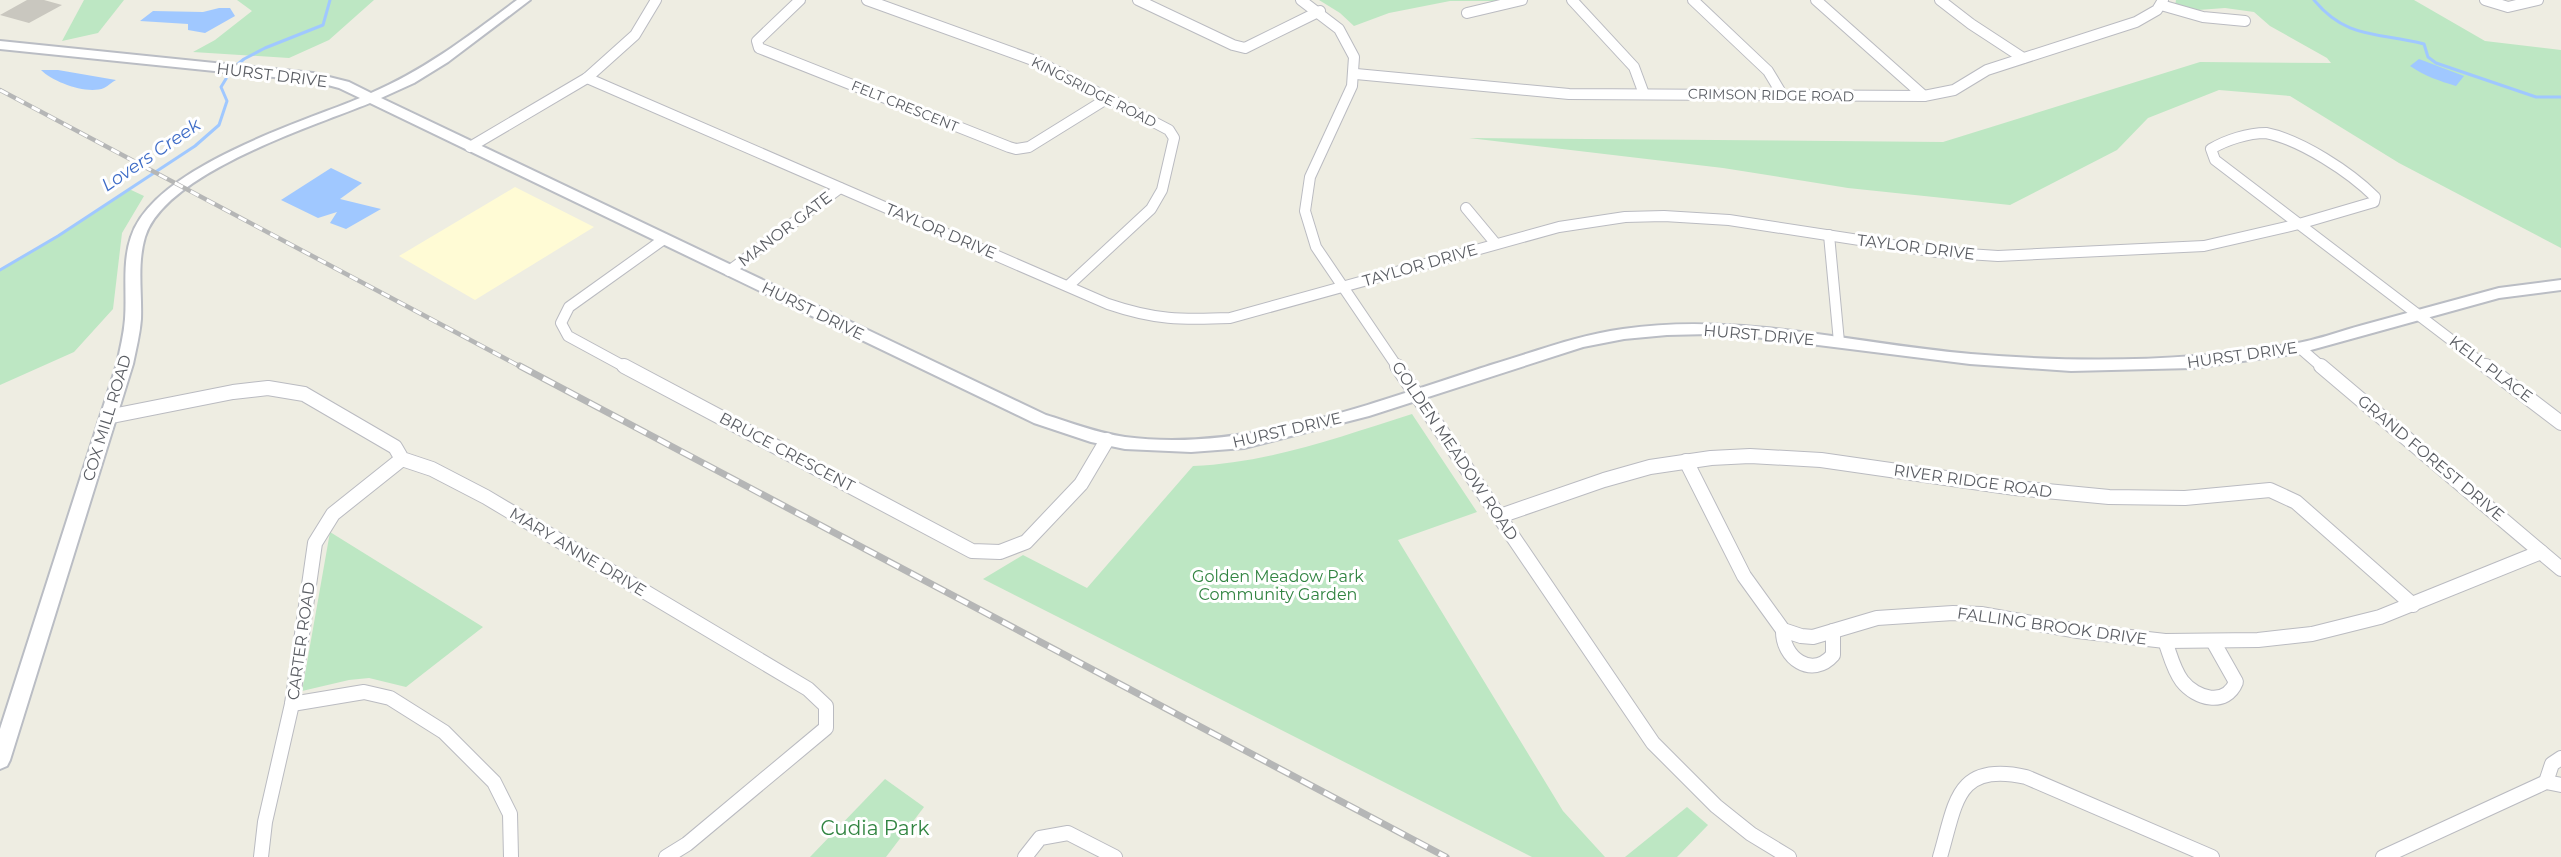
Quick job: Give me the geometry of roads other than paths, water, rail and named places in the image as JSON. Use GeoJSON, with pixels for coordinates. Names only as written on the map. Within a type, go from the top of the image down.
{"type":"FeatureCollection","features":[{"type":"Feature","properties":{"kind":"street","name":"COX MILL ROAD"},"geometry":{"type":"LineString","coordinates":[[0,760],[125,364],[133,321],[135,251],[142,226],[158,203],[185,181],[294,127],[391,89],[447,59],[524,0]]}},
{"type":"Feature","properties":{"kind":"street"},"geometry":{"type":"LineString","coordinates":[[470,147],[586,78],[635,35],[656,0]]}},
{"type":"Feature","properties":{"kind":"street","name":"FELT CRESCENT"},"geometry":{"type":"LineString","coordinates":[[800,0],[756,41],[759,48],[1008,147],[1016,149],[1029,147],[1108,98]]}},
{"type":"Feature","properties":{"kind":"street","name":"KINGSRIDGE ROAD"},"geometry":{"type":"LineString","coordinates":[[867,0],[1041,63],[1170,130],[1174,138],[1162,190],[1151,209],[1068,286]]}},
{"type":"Feature","properties":{"kind":"street"},"geometry":{"type":"LineString","coordinates":[[1138,0],[1233,45],[1245,48],[1320,11]]}},
{"type":"Feature","properties":{"kind":"street"},"geometry":{"type":"LineString","coordinates":[[1301,0],[1320,11],[1342,29],[1356,56],[1356,74]]}},
{"type":"Feature","properties":{"kind":"street"},"geometry":{"type":"LineString","coordinates":[[1467,13],[1522,0]]}},
{"type":"Feature","properties":{"kind":"street"},"geometry":{"type":"LineString","coordinates":[[1572,0],[1634,67],[1644,94]]}},
{"type":"Feature","properties":{"kind":"street"},"geometry":{"type":"LineString","coordinates":[[1693,0],[1768,71],[1782,96]]}},
{"type":"Feature","properties":{"kind":"street"},"geometry":{"type":"LineString","coordinates":[[1816,0],[1924,96]]}},
{"type":"Feature","properties":{"kind":"street"},"geometry":{"type":"LineString","coordinates":[[1940,0],[1971,24],[2023,58]]}},
{"type":"Feature","properties":{"kind":"street"},"geometry":{"type":"LineString","coordinates":[[2485,0],[2508,7],[2538,0]]}},
{"type":"Feature","properties":{"kind":"street"},"geometry":{"type":"LineString","coordinates":[[2162,3],[2203,17],[2245,21]]}},
{"type":"Feature","properties":{"kind":"street","name":"CRIMSON RIDGE ROAD"},"geometry":{"type":"LineString","coordinates":[[1356,74],[1550,93],[1924,96],[1954,90],[1987,70],[2136,22],[2152,14],[2162,3]]}},
{"type":"Feature","properties":{"kind":"street","name":"HURST DRIVE"},"geometry":{"type":"LineString","coordinates":[[0,45],[334,82],[371,97],[470,147],[1040,419],[1107,440],[1175,446],[1244,442],[1274,436],[1416,396],[1555,350],[1624,334],[1718,329],[1970,359],[2071,365],[2171,364],[2252,356],[2300,348],[2516,289],[2561,285]]}},
{"type":"Feature","properties":{"kind":"street","name":"GOLDEN MEADOW ROAD"},"geometry":{"type":"LineString","coordinates":[[1356,74],[1311,172],[1305,200],[1305,216],[1312,241],[1653,743],[1705,798],[1756,838],[1789,857]]}},
{"type":"Feature","properties":{"kind":"street","name":"TAYLOR DRIVE"},"geometry":{"type":"LineString","coordinates":[[586,78],[1068,286],[1137,314],[1153,318],[1193,321],[1238,316],[1571,224],[1643,216],[1729,220],[1937,252],[2020,255],[2205,246],[2298,224]]}},
{"type":"Feature","properties":{"kind":"street","name":"KELL PLACE"},"geometry":{"type":"LineString","coordinates":[[2298,224],[2371,204],[2375,197],[2365,187],[2277,135],[2257,133],[2211,149],[2211,154],[2216,160],[2298,224],[2561,422]]}},
{"type":"Feature","properties":{"kind":"street","name":"MANOR GATE"},"geometry":{"type":"LineString","coordinates":[[729,271],[840,188]]}},
{"type":"Feature","properties":{"kind":"street"},"geometry":{"type":"LineString","coordinates":[[1466,208],[1496,244]]}},
{"type":"Feature","properties":{"kind":"street"},"geometry":{"type":"LineString","coordinates":[[1829,236],[1839,342]]}},
{"type":"Feature","properties":{"kind":"street","name":"BRUCE CRESCENT"},"geometry":{"type":"LineString","coordinates":[[664,239],[569,308],[561,322],[568,336],[972,551],[993,554],[1015,548],[1026,542],[1081,484],[1107,440]]}},
{"type":"Feature","properties":{"kind":"street","name":"GRAND FOREST DRIVE"},"geometry":{"type":"LineString","coordinates":[[2300,348],[2488,504],[2561,569]]}},
{"type":"Feature","properties":{"kind":"street","name":"MARY ANNE DRIVE"},"geometry":{"type":"LineString","coordinates":[[107,417],[234,392],[268,388],[304,394],[396,447],[402,459],[432,469],[486,497],[808,689],[826,705],[826,728],[687,844],[666,857]]}},
{"type":"Feature","properties":{"kind":"street","name":"RIVER RIDGE ROAD"},"geometry":{"type":"LineString","coordinates":[[1500,516],[1620,475],[1686,461],[1750,456],[1798,458],[2035,490],[2109,497],[2185,498],[2263,490],[2277,491],[2301,506],[2414,605]]}},
{"type":"Feature","properties":{"kind":"street","name":"CARTER ROAD"},"geometry":{"type":"LineString","coordinates":[[261,857],[265,822],[292,704],[315,543],[333,514],[402,459]]}},
{"type":"Feature","properties":{"kind":"street"},"geometry":{"type":"LineString","coordinates":[[1686,461],[1735,560],[1783,630],[1781,640],[1788,656],[1798,662],[1809,664],[1820,664],[1830,660],[1834,653],[1833,631]]}},
{"type":"Feature","properties":{"kind":"street","name":"FALLING BROOK DRIVE"},"geometry":{"type":"LineString","coordinates":[[1783,630],[1813,637],[1877,618],[1953,613],[1981,614],[2078,631],[2165,642],[2214,643],[2312,634],[2380,617],[2414,605],[2541,552]]}},
{"type":"Feature","properties":{"kind":"street","name":"FALLING BROOK DRIVE"},"geometry":{"type":"LineString","coordinates":[[2165,642],[2180,679],[2187,687],[2206,696],[2226,698],[2234,692],[2236,682],[2214,643]]}},
{"type":"Feature","properties":{"kind":"street"},"geometry":{"type":"LineString","coordinates":[[292,704],[364,692],[390,698],[444,732],[494,782],[510,814],[511,857]]}},
{"type":"Feature","properties":{"kind":"street"},"geometry":{"type":"LineString","coordinates":[[2383,857],[2554,783],[2552,764],[2561,758]]}},
{"type":"Feature","properties":{"kind":"street"},"geometry":{"type":"LineString","coordinates":[[1940,857],[1959,793],[1964,786],[1978,776],[1998,773],[2026,777],[2212,857]]}},
{"type":"Feature","properties":{"kind":"street"},"geometry":{"type":"LineString","coordinates":[[1025,857],[1040,838],[1068,833],[1115,857]]}},
{"type":"Feature","properties":{"kind":"water"},"geometry":{"type":"Polygon","coordinates":[[[230,8],[235,16],[205,33],[188,30],[188,24],[140,21],[153,11],[203,12],[230,8]]]}},
{"type":"Feature","properties":{"kind":"water"},"geometry":{"type":"Polygon","coordinates":[[[2419,59],[2464,76],[2456,86],[2438,80],[2410,66],[2419,59]]]}},
{"type":"Feature","properties":{"kind":"water"},"geometry":{"type":"Polygon","coordinates":[[[41,70],[58,70],[116,80],[97,90],[80,89],[62,83],[41,70]]]}},
{"type":"Feature","properties":{"kind":"water"},"geometry":{"type":"Polygon","coordinates":[[[331,168],[362,183],[340,199],[381,209],[346,229],[330,223],[337,212],[318,218],[281,200],[331,168]]]}},
{"type":"Feature","properties":{"kind":"waterway","name":"Lovers Creek"},"geometry":{"type":"LineString","coordinates":[[0,270],[58,236],[195,146],[219,125],[227,101],[221,87],[232,69],[244,59],[265,48],[323,25],[330,0]]}},
{"type":"Feature","properties":{"kind":"waterway"},"geometry":{"type":"LineString","coordinates":[[2314,0],[2326,13],[2351,28],[2424,44],[2428,57],[2436,63],[2536,97],[2561,97]]}},
{"type":"Feature","properties":{"kind":"railway"},"geometry":{"type":"LineString","coordinates":[[0,90],[523,368]]}},
{"type":"Feature","properties":{"kind":"railway"},"geometry":{"type":"LineString","coordinates":[[520,366],[1446,857]]}},
{"type":"Feature","properties":{"kind":"park label","name":"Golden Meadow Park Community Garden"},"geometry":{"type":"Point","coordinates":[1278,585]}},
{"type":"Feature","properties":{"kind":"park label","name":"Cudia Park"},"geometry":{"type":"Point","coordinates":[875,828]}}]}
